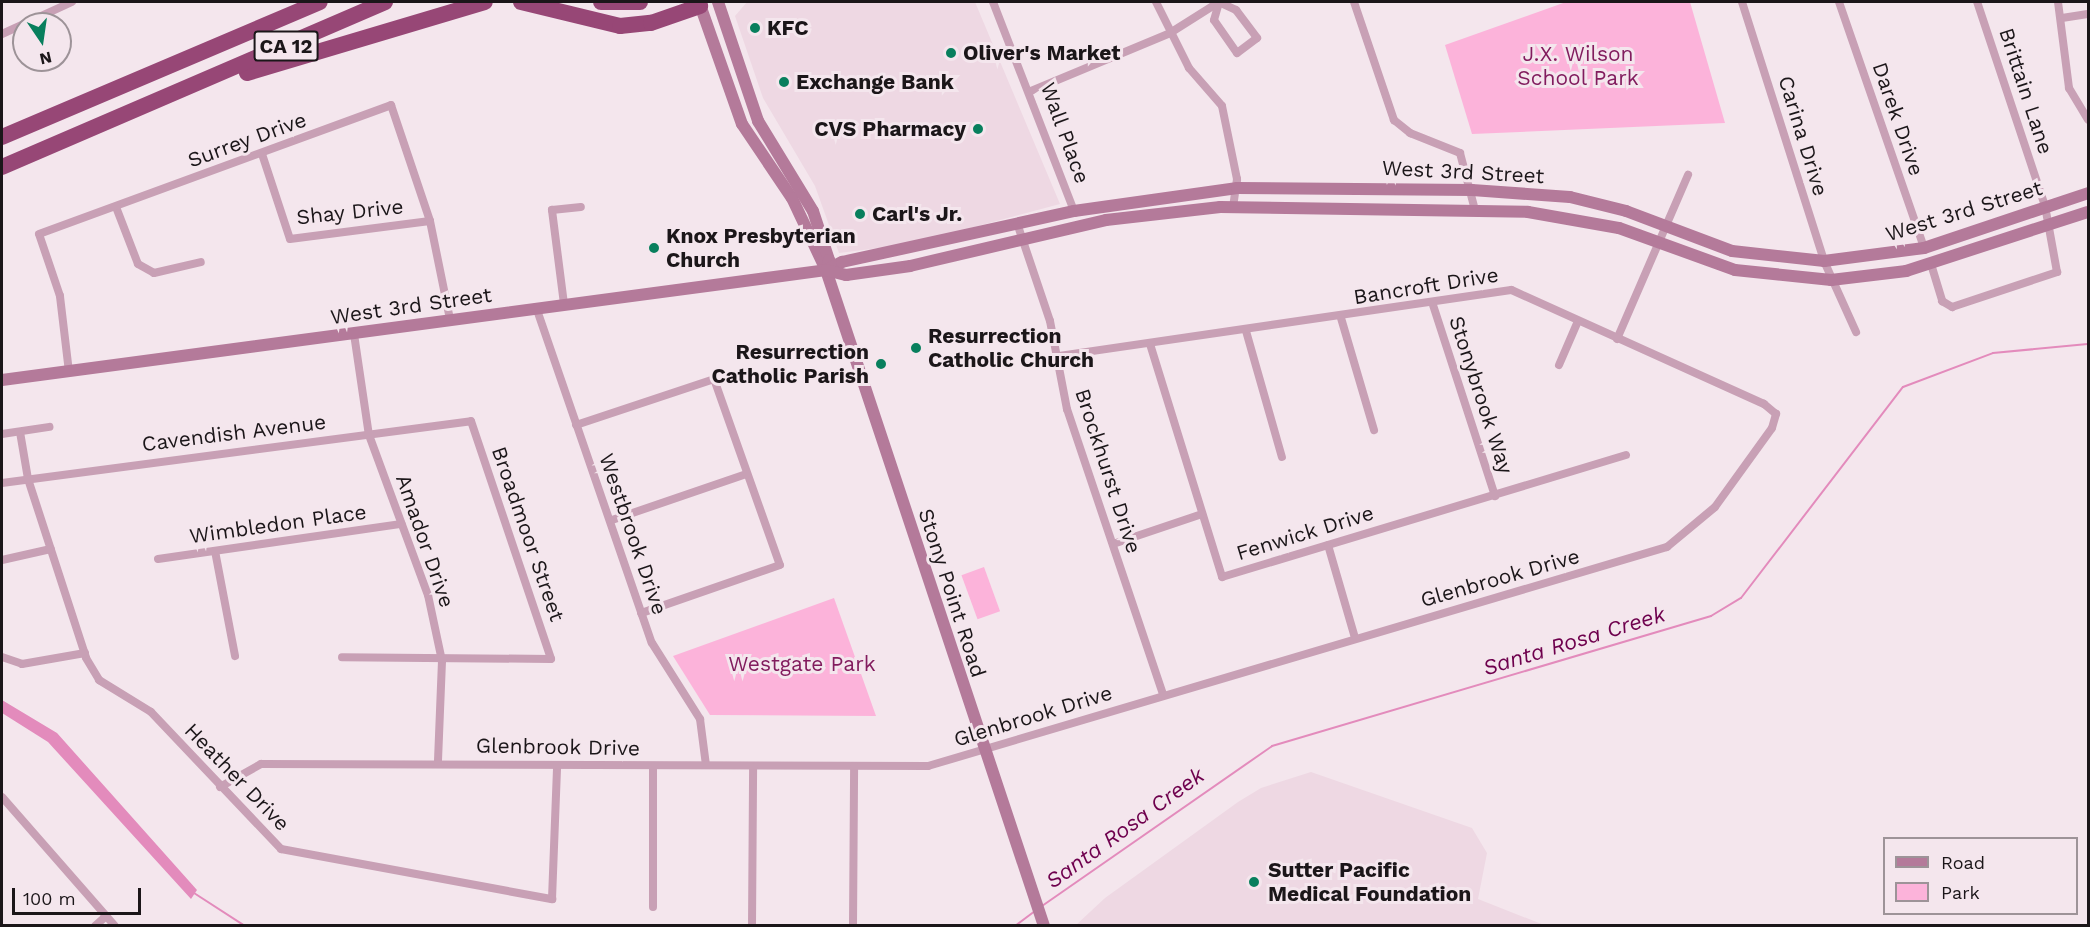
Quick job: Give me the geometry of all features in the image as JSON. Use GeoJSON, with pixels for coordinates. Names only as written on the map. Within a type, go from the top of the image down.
{"type":"FeatureCollection","features":[{"type":"Feature","properties":{"kind":"highway"},"geometry":{"type":"LineString","coordinates":[[152,73],[290,2]]}},
{"type":"Feature","properties":{"kind":"highway","name":"CA 12"},"geometry":{"type":"LineString","coordinates":[[2,137],[320,2]]}},
{"type":"Feature","properties":{"kind":"highway","name":"CA 12"},"geometry":{"type":"LineString","coordinates":[[2,167],[386,2]]}},
{"type":"Feature","properties":{"kind":"highway"},"geometry":{"type":"LineString","coordinates":[[185,88],[485,2]]}},
{"type":"Feature","properties":{"kind":"highway"},"geometry":{"type":"LineString","coordinates":[[521,2],[620,26],[651,23],[703,3]]}},
{"type":"Feature","properties":{"kind":"highway"},"geometry":{"type":"LineString","coordinates":[[601,2],[640,2]]}},
{"type":"Feature","properties":{"kind":"main road","name":"Stony Point Road"},"geometry":{"type":"LineString","coordinates":[[718,2],[758,121],[813,211],[829,260],[826,270]]}},
{"type":"Feature","properties":{"kind":"main road","name":"Stony Point Road"},"geometry":{"type":"LineString","coordinates":[[703,3],[742,124],[792,198],[826,270],[1044,926]]}},
{"type":"Feature","properties":{"kind":"main road","name":"West 3rd Street"},"geometry":{"type":"LineString","coordinates":[[2,380],[826,270],[842,262],[1074,211],[1237,188],[1472,190],[1589,200],[1666,226],[1732,252],[1824,261],[1924,248],[2088,193]]}},
{"type":"Feature","properties":{"kind":"main road","name":"West 3rd Street"},"geometry":{"type":"LineString","coordinates":[[826,270],[846,275],[910,266],[1021,238],[1106,220],[1233,207],[1475,210],[1575,218],[1735,270],[1831,280],[1891,275],[2088,212]]}},
{"type":"Feature","properties":{"kind":"street"},"geometry":{"type":"LineString","coordinates":[[2,34],[72,2]]}},
{"type":"Feature","properties":{"kind":"street","name":"Wall Place"},"geometry":{"type":"LineString","coordinates":[[993,2],[1031,91],[1074,211]]}},
{"type":"Feature","properties":{"kind":"street"},"geometry":{"type":"LineString","coordinates":[[1156,2],[1189,68],[1222,106],[1231,133],[1237,188],[1233,207]]}},
{"type":"Feature","properties":{"kind":"street"},"geometry":{"type":"LineString","coordinates":[[1031,91],[1170,33],[1219,2]]}},
{"type":"Feature","properties":{"kind":"street"},"geometry":{"type":"LineString","coordinates":[[1219,2],[1236,10],[1257,38],[1237,53],[1214,20],[1219,2]]}},
{"type":"Feature","properties":{"kind":"street"},"geometry":{"type":"LineString","coordinates":[[1354,2],[1394,120],[1410,133],[1460,153],[1472,190],[1475,210]]}},
{"type":"Feature","properties":{"kind":"street","name":"Carina Drive"},"geometry":{"type":"LineString","coordinates":[[1742,2],[1824,261],[1856,332]]}},
{"type":"Feature","properties":{"kind":"street","name":"Darek Drive"},"geometry":{"type":"LineString","coordinates":[[1839,2],[1924,248]]}},
{"type":"Feature","properties":{"kind":"street","name":"Brittain Lane"},"geometry":{"type":"LineString","coordinates":[[1931,264],[1942,301],[1952,308],[2046,280],[2057,272],[2046,226],[2045,206],[1977,2]]}},
{"type":"Feature","properties":{"kind":"street"},"geometry":{"type":"LineString","coordinates":[[2058,2],[2062,18],[2069,88],[2088,120]]}},
{"type":"Feature","properties":{"kind":"street"},"geometry":{"type":"LineString","coordinates":[[2062,18],[2088,14]]}},
{"type":"Feature","properties":{"kind":"street","name":"Surrey Drive"},"geometry":{"type":"LineString","coordinates":[[69,372],[60,296],[39,234],[391,105],[430,221],[450,319]]}},
{"type":"Feature","properties":{"kind":"street","name":"Shay Drive"},"geometry":{"type":"LineString","coordinates":[[262,154],[290,239],[430,221]]}},
{"type":"Feature","properties":{"kind":"street"},"geometry":{"type":"LineString","coordinates":[[1617,339],[1688,176]]}},
{"type":"Feature","properties":{"kind":"street"},"geometry":{"type":"LineString","coordinates":[[116,207],[138,264],[154,273],[201,262]]}},
{"type":"Feature","properties":{"kind":"street"},"geometry":{"type":"LineString","coordinates":[[564,304],[552,210],[581,207]]}},
{"type":"Feature","properties":{"kind":"street","name":"Brockhurst Drive"},"geometry":{"type":"LineString","coordinates":[[1017,223],[1046,306],[1067,409],[1163,694]]}},
{"type":"Feature","properties":{"kind":"street","name":"Bancroft Drive"},"geometry":{"type":"LineString","coordinates":[[1056,356],[1433,305],[1511,290],[1764,404],[1776,414]]}},
{"type":"Feature","properties":{"kind":"street","name":"Stonybrook Way"},"geometry":{"type":"LineString","coordinates":[[1433,305],[1495,496]]}},
{"type":"Feature","properties":{"kind":"street","name":"Westbrook Drive"},"geometry":{"type":"LineString","coordinates":[[536,308],[576,425],[612,520],[641,613],[662,662],[700,719],[706,765]]}},
{"type":"Feature","properties":{"kind":"street"},"geometry":{"type":"LineString","coordinates":[[1341,318],[1374,430]]}},
{"type":"Feature","properties":{"kind":"street"},"geometry":{"type":"LineString","coordinates":[[1559,365],[1578,321]]}},
{"type":"Feature","properties":{"kind":"street"},"geometry":{"type":"LineString","coordinates":[[1246,331],[1282,457]]}},
{"type":"Feature","properties":{"kind":"street","name":"Amador Drive"},"geometry":{"type":"LineString","coordinates":[[354,334],[369,435],[428,595],[441,661],[438,762]]}},
{"type":"Feature","properties":{"kind":"street","name":"Fenwick Drive"},"geometry":{"type":"LineString","coordinates":[[1150,344],[1222,577],[1626,455]]}},
{"type":"Feature","properties":{"kind":"street"},"geometry":{"type":"LineString","coordinates":[[576,425],[714,379],[780,564],[641,613]]}},
{"type":"Feature","properties":{"kind":"street","name":"Glenbrook Drive"},"geometry":{"type":"LineString","coordinates":[[220,787],[261,764],[438,762],[653,767],[706,765],[928,766],[986,751],[1163,694],[1667,547],[1715,507],[1772,428],[1776,414]]}},
{"type":"Feature","properties":{"kind":"street","name":"Cavendish Avenue"},"geometry":{"type":"LineString","coordinates":[[2,483],[471,421]]}},
{"type":"Feature","properties":{"kind":"street","name":"Broadmoor Street"},"geometry":{"type":"LineString","coordinates":[[441,661],[551,659],[471,421]]}},
{"type":"Feature","properties":{"kind":"street"},"geometry":{"type":"LineString","coordinates":[[2,434],[49,427]]}},
{"type":"Feature","properties":{"kind":"street","name":"Heather Drive"},"geometry":{"type":"LineString","coordinates":[[20,432],[28,479],[85,653],[99,680],[151,712],[281,849],[552,899],[557,766]]}},
{"type":"Feature","properties":{"kind":"street"},"geometry":{"type":"LineString","coordinates":[[612,520],[746,474]]}},
{"type":"Feature","properties":{"kind":"street"},"geometry":{"type":"LineString","coordinates":[[1113,544],[1202,514]]}},
{"type":"Feature","properties":{"kind":"street","name":"Wimbledon Place"},"geometry":{"type":"LineString","coordinates":[[158,559],[402,524]]}},
{"type":"Feature","properties":{"kind":"street"},"geometry":{"type":"LineString","coordinates":[[1328,545],[1355,638]]}},
{"type":"Feature","properties":{"kind":"street"},"geometry":{"type":"LineString","coordinates":[[2,560],[51,549]]}},
{"type":"Feature","properties":{"kind":"street"},"geometry":{"type":"LineString","coordinates":[[215,550],[235,656]]}},
{"type":"Feature","properties":{"kind":"street"},"geometry":{"type":"LineString","coordinates":[[2,657],[22,664],[85,653]]}},
{"type":"Feature","properties":{"kind":"street"},"geometry":{"type":"LineString","coordinates":[[342,657],[441,661]]}},
{"type":"Feature","properties":{"kind":"street"},"geometry":{"type":"LineString","coordinates":[[853,926],[854,766]]}},
{"type":"Feature","properties":{"kind":"street"},"geometry":{"type":"LineString","coordinates":[[653,767],[653,907]]}},
{"type":"Feature","properties":{"kind":"street"},"geometry":{"type":"LineString","coordinates":[[752,926],[753,767]]}},
{"type":"Feature","properties":{"kind":"street"},"geometry":{"type":"LineString","coordinates":[[2,797],[115,926]]}},
{"type":"Feature","properties":{"kind":"street"},"geometry":{"type":"LineString","coordinates":[[95,926],[106,916]]}},
{"type":"Feature","properties":{"kind":"shaded area"},"geometry":{"type":"Polygon","coordinates":[[[747,2],[975,2],[1060,204],[911,244],[839,253],[815,186],[763,98],[735,16],[747,2]]]}},
{"type":"Feature","properties":{"kind":"shaded area"},"geometry":{"type":"Polygon","coordinates":[[[2,700],[57,733],[197,890],[191,899],[48,742],[2,713],[2,700]]]}},
{"type":"Feature","properties":{"kind":"shaded area"},"geometry":{"type":"Polygon","coordinates":[[[1311,772],[1472,828],[1487,853],[1478,899],[1544,925],[1076,925],[1105,898],[1238,802],[1261,788],[1311,772]]]}},
{"type":"Feature","properties":{"kind":"green space","name":"J.X. Wilson School Park"},"geometry":{"type":"Polygon","coordinates":[[[1566,2],[1690,2],[1725,123],[1472,134],[1445,45],[1566,2]]]}},
{"type":"Feature","properties":{"kind":"green space"},"geometry":{"type":"Polygon","coordinates":[[[984,567],[1000,611],[978,619],[961,575],[984,567]]]}},
{"type":"Feature","properties":{"kind":"green space","name":"Westgate Park"},"geometry":{"type":"Polygon","coordinates":[[[834,598],[876,716],[710,715],[673,656],[834,598]]]}},
{"type":"Feature","properties":{"kind":"waterway","name":"Santa Rosa Creek"},"geometry":{"type":"LineString","coordinates":[[1042,906],[1272,746],[1711,616],[1741,598],[1903,387],[1993,353],[2088,344]]}},
{"type":"Feature","properties":{"kind":"waterway","name":"Santa Rosa Creek"},"geometry":{"type":"LineString","coordinates":[[194,893],[245,926]]}},
{"type":"Feature","properties":{"kind":"waterway","name":"Santa Rosa Creek"},"geometry":{"type":"LineString","coordinates":[[1015,926],[1035,911]]}},
{"type":"Feature","properties":{"kind":"place","name":"KFC"},"geometry":{"type":"Point","coordinates":[755,28]}},
{"type":"Feature","properties":{"kind":"place","name":"Oliver's Market"},"geometry":{"type":"Point","coordinates":[951,53]}},
{"type":"Feature","properties":{"kind":"place","name":"Exchange Bank"},"geometry":{"type":"Point","coordinates":[784,82]}},
{"type":"Feature","properties":{"kind":"place","name":"CVS Pharmacy"},"geometry":{"type":"Point","coordinates":[978,129]}},
{"type":"Feature","properties":{"kind":"place","name":"Carl's Jr."},"geometry":{"type":"Point","coordinates":[860,214]}},
{"type":"Feature","properties":{"kind":"place","name":"Knox Presbyterian Church"},"geometry":{"type":"Point","coordinates":[654,248]}},
{"type":"Feature","properties":{"kind":"place","name":"Resurrection Catholic Church"},"geometry":{"type":"Point","coordinates":[916,348]}},
{"type":"Feature","properties":{"kind":"place","name":"Resurrection Catholic Parish"},"geometry":{"type":"Point","coordinates":[881,364]}},
{"type":"Feature","properties":{"kind":"place","name":"Sutter Pacific Medical Foundation"},"geometry":{"type":"Point","coordinates":[1254,882]}}]}
